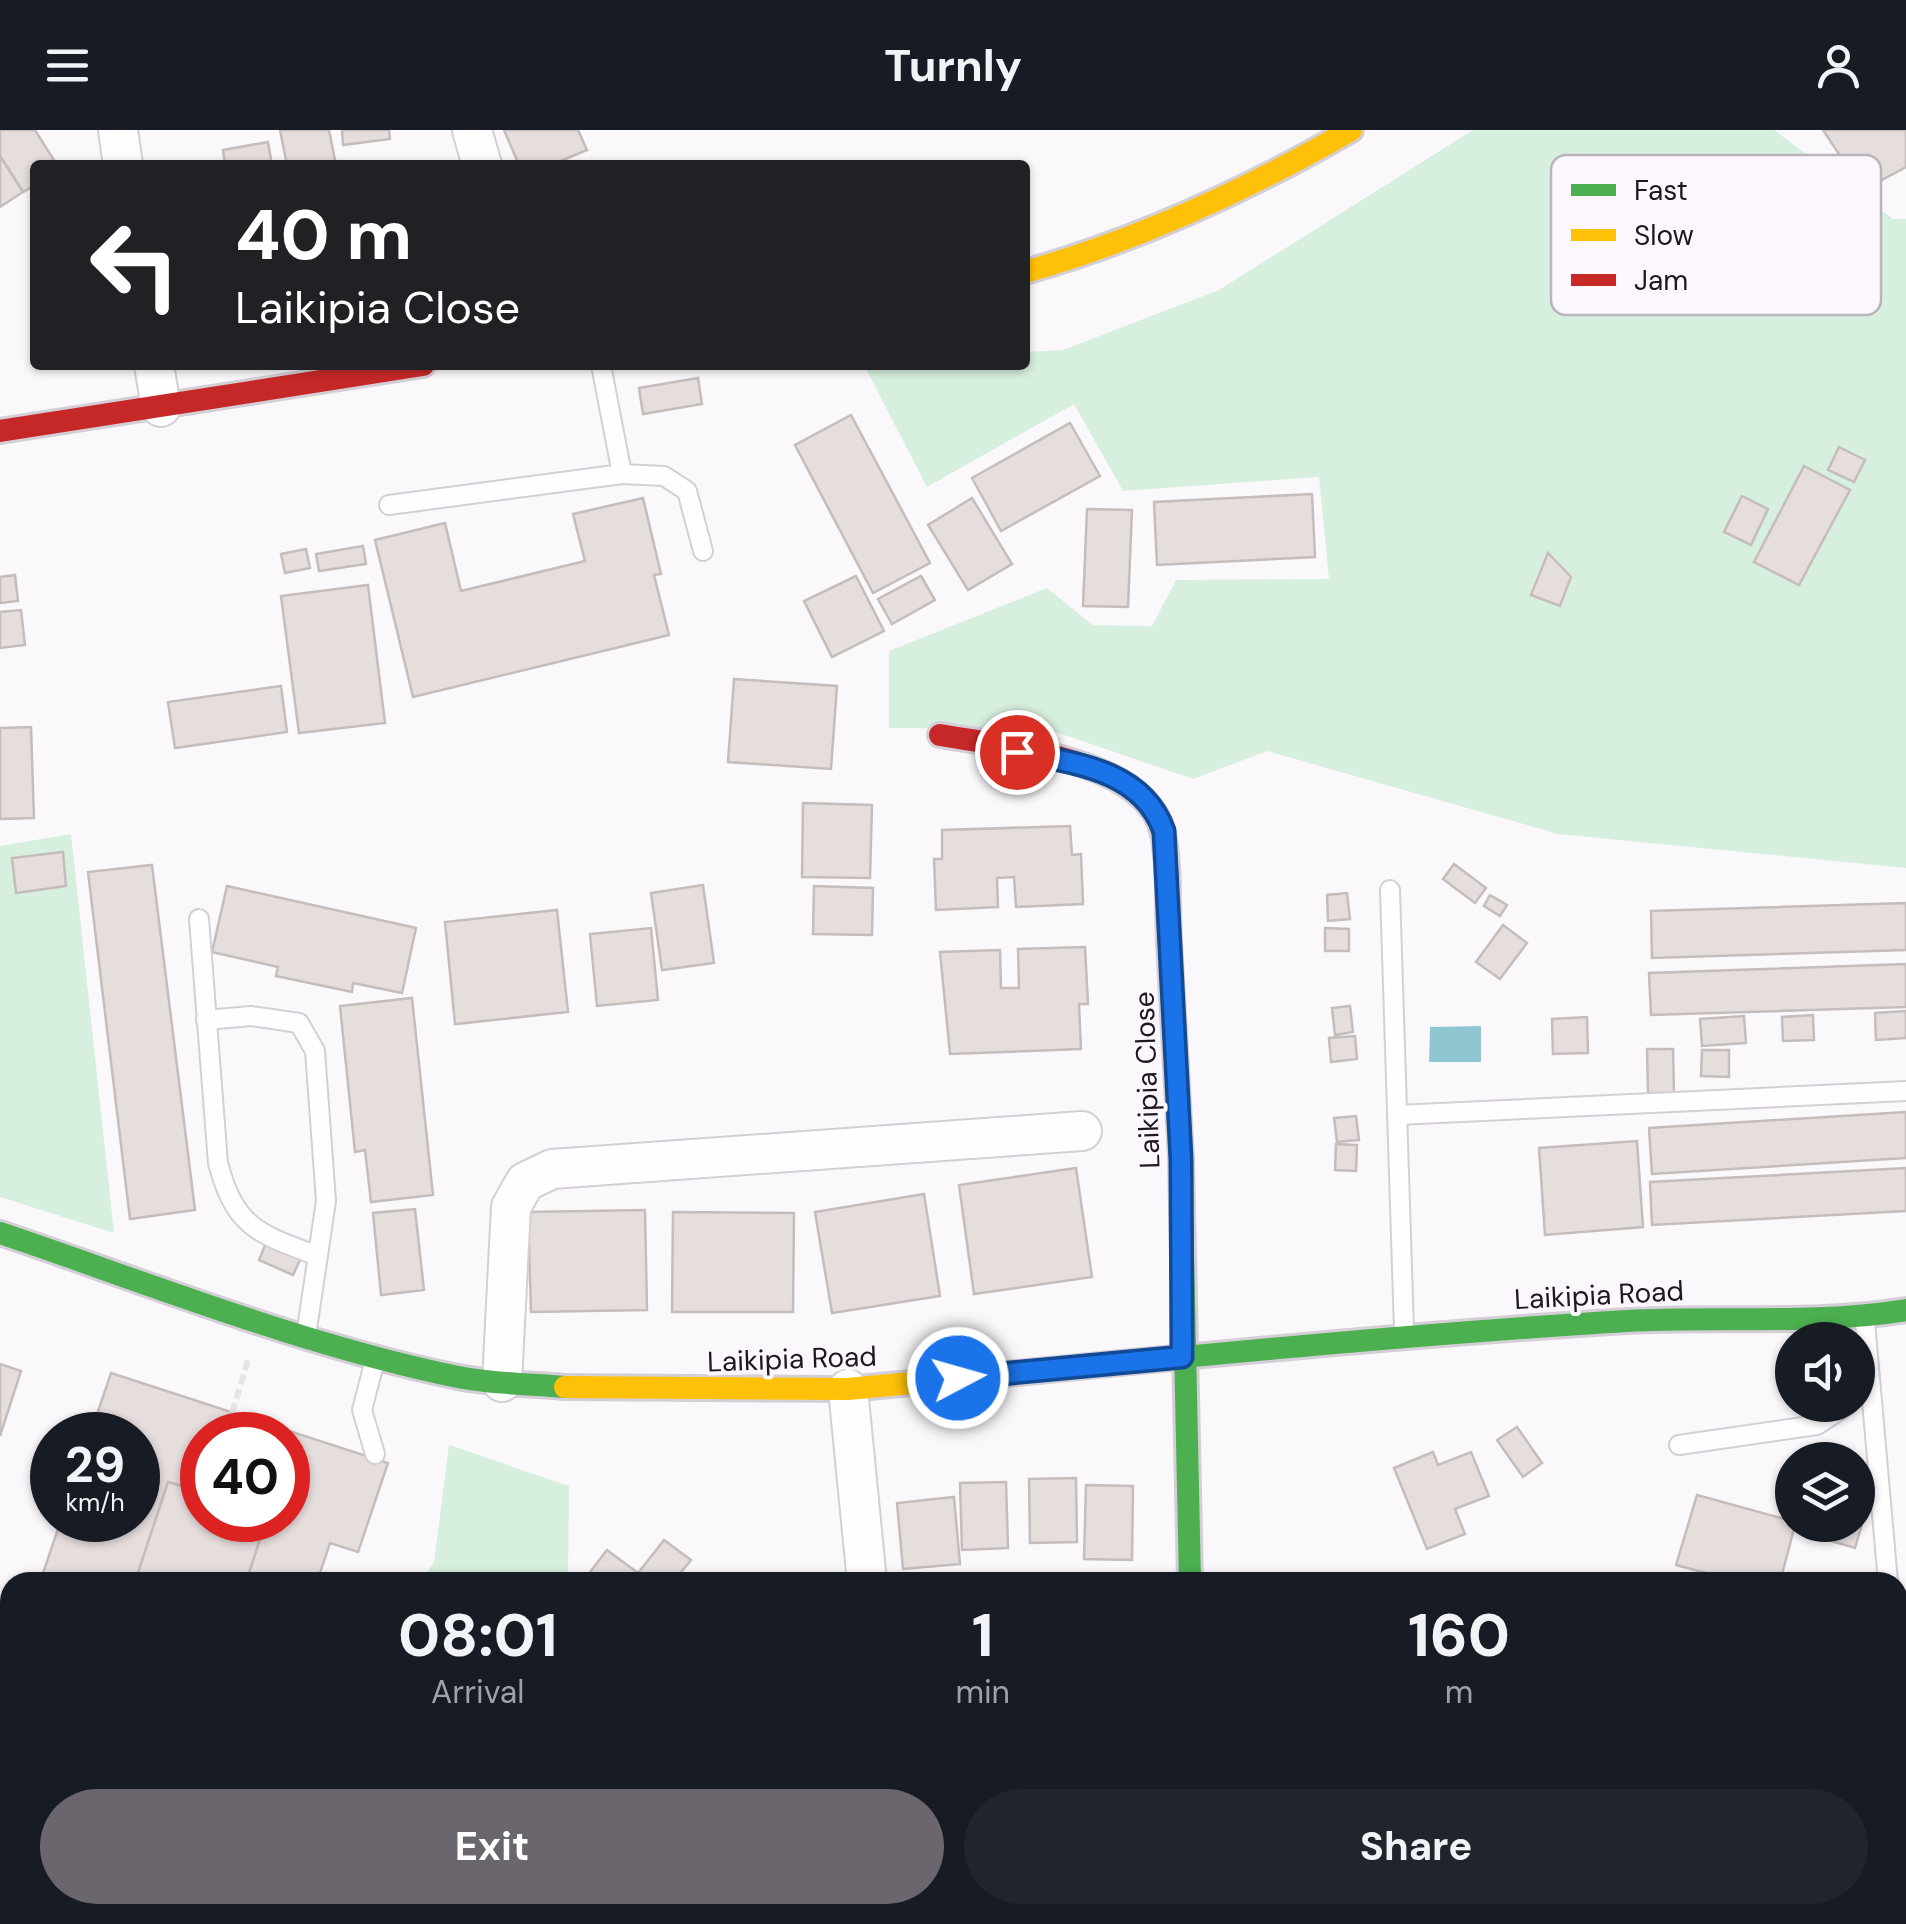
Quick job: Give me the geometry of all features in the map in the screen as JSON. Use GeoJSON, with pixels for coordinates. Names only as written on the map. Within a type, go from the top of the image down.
{"type":"FeatureCollection","features":[{"type":"Feature","properties":{"kind":"street"},"geometry":{"type":"LineString","coordinates":[[118,130],[122,160]]}},
{"type":"Feature","properties":{"kind":"street"},"geometry":{"type":"LineString","coordinates":[[472,130],[481,160]]}},
{"type":"Feature","properties":{"kind":"street"},"geometry":{"type":"LineString","coordinates":[[1030,271],[1094,254],[1180,220],[1325,136]]}},
{"type":"Feature","properties":{"kind":"street"},"geometry":{"type":"LineString","coordinates":[[155,370],[161,407]]}},
{"type":"Feature","properties":{"kind":"street"},"geometry":{"type":"LineString","coordinates":[[0,430],[391,370]]}},
{"type":"Feature","properties":{"kind":"street","name":"Laikipia Close"},"geometry":{"type":"LineString","coordinates":[[940,735],[1099,770],[1138,790],[1159,818],[1166,845],[1176,1049],[1190,1572]]}},
{"type":"Feature","properties":{"kind":"street"},"geometry":{"type":"LineString","coordinates":[[502,1382],[511,1207],[525,1182],[552,1169],[1082,1132]]}},
{"type":"Feature","properties":{"kind":"street","name":"Laikipia Road"},"geometry":{"type":"LineString","coordinates":[[0,1234],[306,1334],[462,1378],[606,1391],[848,1389],[1404,1336],[1632,1321],[1864,1316],[1906,1310]]}},
{"type":"Feature","properties":{"kind":"street"},"geometry":{"type":"LineString","coordinates":[[848,1389],[866,1572]]}},
{"type":"Feature","properties":{"kind":"lane"},"geometry":{"type":"LineString","coordinates":[[602,370],[622,474]]}},
{"type":"Feature","properties":{"kind":"lane"},"geometry":{"type":"LineString","coordinates":[[389,506],[622,474],[664,476],[687,491],[704,551]]}},
{"type":"Feature","properties":{"kind":"lane"},"geometry":{"type":"LineString","coordinates":[[1390,890],[1404,1336]]}},
{"type":"Feature","properties":{"kind":"lane"},"geometry":{"type":"LineString","coordinates":[[199,918],[218,1163],[226,1195],[246,1224],[318,1256]]}},
{"type":"Feature","properties":{"kind":"lane"},"geometry":{"type":"LineString","coordinates":[[206,1020],[281,1017],[299,1023],[314,1050],[326,1201],[306,1334]]}},
{"type":"Feature","properties":{"kind":"lane"},"geometry":{"type":"LineString","coordinates":[[1397,1115],[1906,1090]]}},
{"type":"Feature","properties":{"kind":"lane"},"geometry":{"type":"LineString","coordinates":[[1864,1316],[1864,1322]]}},
{"type":"Feature","properties":{"kind":"lane"},"geometry":{"type":"LineString","coordinates":[[375,1454],[362,1410],[377,1355]]}},
{"type":"Feature","properties":{"kind":"lane"},"geometry":{"type":"LineString","coordinates":[[1679,1445],[1820,1422]]}},
{"type":"Feature","properties":{"kind":"lane"},"geometry":{"type":"LineString","coordinates":[[1868,1422],[1887,1572]]}},
{"type":"Feature","properties":{"kind":"green space"},"geometry":{"type":"Polygon","coordinates":[[[1473,130],[1774,130],[1807,155],[1551,155],[1551,315],[1881,315],[1881,210],[1893,219],[1906,219],[1906,868],[1558,834],[1267,751],[1193,779],[1047,729],[889,728],[889,651],[1047,588],[1093,625],[1152,626],[1176,580],[1329,579],[1319,477],[1123,491],[1074,404],[927,487],[867,370],[1030,370],[1030,352],[1063,350],[1219,290],[1473,130]]]}},
{"type":"Feature","properties":{"kind":"green space"},"geometry":{"type":"Polygon","coordinates":[[[71,834],[114,1233],[0,1197],[0,846],[71,834]]]}},
{"type":"Feature","properties":{"kind":"green space"},"geometry":{"type":"Polygon","coordinates":[[[449,1445],[569,1486],[568,1572],[427,1572],[434,1562],[449,1445]]]}},
{"type":"Feature","properties":{"kind":"water"},"geometry":{"type":"Polygon","coordinates":[[[1481,1026],[1481,1062],[1429,1062],[1430,1027],[1481,1026]]]}},
{"type":"Feature","properties":{"kind":"building"},"geometry":{"type":"Polygon","coordinates":[[[0,130],[35,130],[54,160],[30,160],[30,188],[23,192],[0,156],[0,130]]]}},
{"type":"Feature","properties":{"kind":"building"},"geometry":{"type":"Polygon","coordinates":[[[280,130],[329,130],[335,160],[286,160],[280,130]]]}},
{"type":"Feature","properties":{"kind":"building"},"geometry":{"type":"Polygon","coordinates":[[[342,130],[389,130],[390,139],[343,145],[342,130]]]}},
{"type":"Feature","properties":{"kind":"building"},"geometry":{"type":"Polygon","coordinates":[[[504,130],[578,130],[587,150],[563,160],[517,160],[504,130]]]}},
{"type":"Feature","properties":{"kind":"building"},"geometry":{"type":"Polygon","coordinates":[[[1823,130],[1906,130],[1906,167],[1881,180],[1881,155],[1840,155],[1823,130]]]}},
{"type":"Feature","properties":{"kind":"building"},"geometry":{"type":"Polygon","coordinates":[[[268,142],[271,160],[224,160],[223,150],[268,142]]]}},
{"type":"Feature","properties":{"kind":"building"},"geometry":{"type":"Polygon","coordinates":[[[0,156],[23,192],[0,207],[0,156]]]}},
{"type":"Feature","properties":{"kind":"building"},"geometry":{"type":"Polygon","coordinates":[[[698,378],[702,404],[643,414],[639,388],[698,378]]]}},
{"type":"Feature","properties":{"kind":"building"},"geometry":{"type":"Polygon","coordinates":[[[851,415],[930,563],[873,593],[795,445],[851,415]]]}},
{"type":"Feature","properties":{"kind":"building"},"geometry":{"type":"Polygon","coordinates":[[[1070,423],[1100,476],[1001,531],[972,478],[1070,423]]]}},
{"type":"Feature","properties":{"kind":"building"},"geometry":{"type":"Polygon","coordinates":[[[1839,447],[1865,460],[1854,482],[1828,470],[1839,447]]]}},
{"type":"Feature","properties":{"kind":"building"},"geometry":{"type":"Polygon","coordinates":[[[1804,466],[1850,490],[1799,585],[1754,562],[1804,466]]]}},
{"type":"Feature","properties":{"kind":"building"},"geometry":{"type":"Polygon","coordinates":[[[1312,494],[1315,557],[1157,565],[1154,502],[1312,494]]]}},
{"type":"Feature","properties":{"kind":"building"},"geometry":{"type":"Polygon","coordinates":[[[1742,496],[1768,509],[1751,545],[1724,532],[1742,496]]]}},
{"type":"Feature","properties":{"kind":"building"},"geometry":{"type":"Polygon","coordinates":[[[643,498],[661,574],[654,575],[669,635],[413,697],[375,540],[445,523],[461,591],[585,561],[573,514],[643,498]]]}},
{"type":"Feature","properties":{"kind":"building"},"geometry":{"type":"Polygon","coordinates":[[[972,498],[1012,564],[968,590],[928,525],[972,498]]]}},
{"type":"Feature","properties":{"kind":"building"},"geometry":{"type":"Polygon","coordinates":[[[1087,509],[1132,510],[1128,607],[1083,606],[1087,509]]]}},
{"type":"Feature","properties":{"kind":"building"},"geometry":{"type":"Polygon","coordinates":[[[363,546],[366,564],[319,571],[316,554],[363,546]]]}},
{"type":"Feature","properties":{"kind":"building"},"geometry":{"type":"Polygon","coordinates":[[[306,549],[310,568],[285,573],[281,554],[306,549]]]}},
{"type":"Feature","properties":{"kind":"building"},"geometry":{"type":"Polygon","coordinates":[[[1548,553],[1571,577],[1560,606],[1531,595],[1548,553]]]}},
{"type":"Feature","properties":{"kind":"building"},"geometry":{"type":"Polygon","coordinates":[[[15,575],[18,601],[0,603],[0,577],[15,575]]]}},
{"type":"Feature","properties":{"kind":"building"},"geometry":{"type":"Polygon","coordinates":[[[856,576],[884,631],[832,657],[804,601],[856,576]]]}},
{"type":"Feature","properties":{"kind":"building"},"geometry":{"type":"Polygon","coordinates":[[[921,576],[935,600],[892,624],[878,599],[921,576]]]}},
{"type":"Feature","properties":{"kind":"building"},"geometry":{"type":"Polygon","coordinates":[[[368,585],[385,723],[299,733],[281,596],[368,585]]]}},
{"type":"Feature","properties":{"kind":"building"},"geometry":{"type":"Polygon","coordinates":[[[21,610],[25,645],[0,648],[0,612],[21,610]]]}},
{"type":"Feature","properties":{"kind":"building"},"geometry":{"type":"Polygon","coordinates":[[[734,679],[837,686],[831,769],[728,762],[734,679]]]}},
{"type":"Feature","properties":{"kind":"building"},"geometry":{"type":"Polygon","coordinates":[[[281,686],[287,732],[175,748],[168,702],[281,686]]]}},
{"type":"Feature","properties":{"kind":"building"},"geometry":{"type":"Polygon","coordinates":[[[31,727],[34,818],[0,819],[0,728],[31,727]]]}},
{"type":"Feature","properties":{"kind":"building"},"geometry":{"type":"Polygon","coordinates":[[[803,803],[872,805],[870,878],[802,877],[803,803]]]}},
{"type":"Feature","properties":{"kind":"building"},"geometry":{"type":"Polygon","coordinates":[[[1070,826],[1072,855],[1081,854],[1083,904],[1016,907],[1014,877],[997,878],[998,907],[936,910],[934,859],[942,859],[942,830],[1070,826]]]}},
{"type":"Feature","properties":{"kind":"building"},"geometry":{"type":"Polygon","coordinates":[[[63,852],[66,886],[16,893],[12,858],[63,852]]]}},
{"type":"Feature","properties":{"kind":"building"},"geometry":{"type":"Polygon","coordinates":[[[1454,864],[1486,888],[1475,903],[1443,879],[1454,864]]]}},
{"type":"Feature","properties":{"kind":"building"},"geometry":{"type":"Polygon","coordinates":[[[152,865],[195,1210],[130,1219],[88,872],[152,865]]]}},
{"type":"Feature","properties":{"kind":"building"},"geometry":{"type":"Polygon","coordinates":[[[703,885],[714,963],[662,970],[651,893],[703,885]]]}},
{"type":"Feature","properties":{"kind":"building"},"geometry":{"type":"Polygon","coordinates":[[[227,886],[416,928],[402,993],[353,983],[352,992],[276,976],[278,967],[212,952],[227,886]]]}},
{"type":"Feature","properties":{"kind":"building"},"geometry":{"type":"Polygon","coordinates":[[[814,886],[873,888],[872,935],[813,934],[814,886]]]}},
{"type":"Feature","properties":{"kind":"building"},"geometry":{"type":"Polygon","coordinates":[[[1347,893],[1350,919],[1328,921],[1327,895],[1347,893]]]}},
{"type":"Feature","properties":{"kind":"building"},"geometry":{"type":"Polygon","coordinates":[[[1490,895],[1507,905],[1500,916],[1484,906],[1490,895]]]}},
{"type":"Feature","properties":{"kind":"building"},"geometry":{"type":"Polygon","coordinates":[[[1906,903],[1906,950],[1652,958],[1651,911],[1906,903]]]}},
{"type":"Feature","properties":{"kind":"building"},"geometry":{"type":"Polygon","coordinates":[[[557,910],[568,1012],[455,1024],[445,922],[557,910]]]}},
{"type":"Feature","properties":{"kind":"building"},"geometry":{"type":"Polygon","coordinates":[[[1503,925],[1527,943],[1500,979],[1476,962],[1503,925]]]}},
{"type":"Feature","properties":{"kind":"building"},"geometry":{"type":"Polygon","coordinates":[[[651,928],[658,1000],[597,1006],[590,934],[651,928]]]}},
{"type":"Feature","properties":{"kind":"building"},"geometry":{"type":"Polygon","coordinates":[[[1325,928],[1349,929],[1349,951],[1325,951],[1325,928]]]}},
{"type":"Feature","properties":{"kind":"building"},"geometry":{"type":"Polygon","coordinates":[[[1085,947],[1088,1004],[1079,1004],[1081,1049],[950,1054],[940,952],[1000,950],[1001,988],[1019,988],[1018,949],[1085,947]]]}},
{"type":"Feature","properties":{"kind":"building"},"geometry":{"type":"Polygon","coordinates":[[[1906,964],[1906,1007],[1651,1015],[1649,973],[1906,964]]]}},
{"type":"Feature","properties":{"kind":"building"},"geometry":{"type":"Polygon","coordinates":[[[412,998],[433,1195],[371,1202],[365,1150],[355,1152],[340,1006],[412,998]]]}},
{"type":"Feature","properties":{"kind":"building"},"geometry":{"type":"Polygon","coordinates":[[[1350,1006],[1353,1032],[1335,1035],[1332,1008],[1350,1006]]]}},
{"type":"Feature","properties":{"kind":"building"},"geometry":{"type":"Polygon","coordinates":[[[1906,1011],[1906,1038],[1876,1040],[1875,1013],[1906,1011]]]}},
{"type":"Feature","properties":{"kind":"building"},"geometry":{"type":"Polygon","coordinates":[[[1813,1015],[1814,1040],[1783,1041],[1782,1017],[1813,1015]]]}},
{"type":"Feature","properties":{"kind":"building"},"geometry":{"type":"Polygon","coordinates":[[[1744,1016],[1746,1043],[1702,1046],[1700,1019],[1744,1016]]]}},
{"type":"Feature","properties":{"kind":"building"},"geometry":{"type":"Polygon","coordinates":[[[1587,1017],[1588,1053],[1553,1054],[1552,1019],[1587,1017]]]}},
{"type":"Feature","properties":{"kind":"building"},"geometry":{"type":"Polygon","coordinates":[[[1355,1036],[1357,1059],[1331,1062],[1329,1038],[1355,1036]]]}},
{"type":"Feature","properties":{"kind":"building"},"geometry":{"type":"Polygon","coordinates":[[[1647,1049],[1673,1049],[1674,1093],[1648,1093],[1647,1049]]]}},
{"type":"Feature","properties":{"kind":"building"},"geometry":{"type":"Polygon","coordinates":[[[1702,1050],[1729,1050],[1729,1077],[1701,1076],[1702,1050]]]}},
{"type":"Feature","properties":{"kind":"building"},"geometry":{"type":"Polygon","coordinates":[[[1906,1112],[1906,1158],[1652,1174],[1649,1128],[1906,1112]]]}},
{"type":"Feature","properties":{"kind":"building"},"geometry":{"type":"Polygon","coordinates":[[[1356,1116],[1359,1140],[1337,1142],[1334,1118],[1356,1116]]]}},
{"type":"Feature","properties":{"kind":"building"},"geometry":{"type":"Polygon","coordinates":[[[1637,1141],[1643,1227],[1545,1235],[1539,1148],[1637,1141]]]}},
{"type":"Feature","properties":{"kind":"building"},"geometry":{"type":"Polygon","coordinates":[[[1336,1144],[1357,1145],[1356,1171],[1335,1170],[1336,1144]]]}},
{"type":"Feature","properties":{"kind":"building"},"geometry":{"type":"Polygon","coordinates":[[[1076,1168],[1092,1277],[974,1294],[959,1185],[1076,1168]]]}},
{"type":"Feature","properties":{"kind":"building"},"geometry":{"type":"Polygon","coordinates":[[[1906,1168],[1906,1211],[1652,1225],[1650,1182],[1906,1168]]]}},
{"type":"Feature","properties":{"kind":"building"},"geometry":{"type":"Polygon","coordinates":[[[924,1194],[940,1296],[832,1313],[815,1212],[924,1194]]]}},
{"type":"Feature","properties":{"kind":"building"},"geometry":{"type":"Polygon","coordinates":[[[415,1209],[424,1290],[381,1295],[373,1213],[415,1209]]]}},
{"type":"Feature","properties":{"kind":"building"},"geometry":{"type":"Polygon","coordinates":[[[645,1210],[647,1310],[531,1312],[528,1212],[645,1210]]]}},
{"type":"Feature","properties":{"kind":"building"},"geometry":{"type":"Polygon","coordinates":[[[673,1212],[794,1213],[793,1312],[672,1312],[673,1212]]]}},
{"type":"Feature","properties":{"kind":"building"},"geometry":{"type":"Polygon","coordinates":[[[266,1243],[301,1258],[293,1275],[259,1260],[266,1243]]]}},
{"type":"Feature","properties":{"kind":"building"},"geometry":{"type":"Polygon","coordinates":[[[0,1364],[21,1371],[0,1436],[0,1364]]]}},
{"type":"Feature","properties":{"kind":"building"},"geometry":{"type":"Polygon","coordinates":[[[111,1373],[231,1412],[180,1412],[180,1486],[168,1482],[160,1506],[160,1412],[98,1412],[111,1373]]]}},
{"type":"Feature","properties":{"kind":"building"},"geometry":{"type":"Polygon","coordinates":[[[1517,1427],[1542,1463],[1523,1477],[1497,1440],[1517,1427]]]}},
{"type":"Feature","properties":{"kind":"building"},"geometry":{"type":"Polygon","coordinates":[[[310,1438],[388,1463],[358,1552],[330,1543],[320,1572],[249,1572],[259,1542],[310,1542],[310,1438]]]}},
{"type":"Feature","properties":{"kind":"building"},"geometry":{"type":"Polygon","coordinates":[[[1433,1452],[1438,1465],[1471,1452],[1489,1496],[1455,1509],[1465,1534],[1427,1549],[1394,1468],[1433,1452]]]}},
{"type":"Feature","properties":{"kind":"building"},"geometry":{"type":"Polygon","coordinates":[[[1076,1478],[1077,1542],[1030,1543],[1029,1479],[1076,1478]]]}},
{"type":"Feature","properties":{"kind":"building"},"geometry":{"type":"Polygon","coordinates":[[[168,1482],[180,1486],[180,1542],[259,1542],[249,1572],[138,1572],[148,1542],[160,1542],[160,1506],[168,1482]]]}},
{"type":"Feature","properties":{"kind":"building"},"geometry":{"type":"Polygon","coordinates":[[[1006,1482],[1008,1548],[962,1550],[960,1483],[1006,1482]]]}},
{"type":"Feature","properties":{"kind":"building"},"geometry":{"type":"Polygon","coordinates":[[[1086,1485],[1133,1486],[1132,1560],[1084,1559],[1086,1485]]]}},
{"type":"Feature","properties":{"kind":"building"},"geometry":{"type":"Polygon","coordinates":[[[1697,1495],[1775,1516],[1775,1542],[1791,1542],[1783,1572],[1702,1572],[1676,1565],[1697,1495]]]}},
{"type":"Feature","properties":{"kind":"building"},"geometry":{"type":"Polygon","coordinates":[[[954,1497],[960,1564],[903,1569],[897,1503],[954,1497]]]}},
{"type":"Feature","properties":{"kind":"building"},"geometry":{"type":"Polygon","coordinates":[[[664,1540],[691,1560],[681,1572],[639,1572],[664,1540]]]}},
{"type":"Feature","properties":{"kind":"building"},"geometry":{"type":"Polygon","coordinates":[[[54,1542],[148,1542],[138,1572],[43,1572],[54,1542]]]}},
{"type":"Feature","properties":{"kind":"building"},"geometry":{"type":"Polygon","coordinates":[[[1834,1542],[1857,1542],[1855,1548],[1834,1542]]]}},
{"type":"Feature","properties":{"kind":"building"},"geometry":{"type":"Polygon","coordinates":[[[607,1550],[637,1572],[590,1572],[607,1550]]]}},
{"type":"Feature","properties":{"kind":"traffic: fast"},"geometry":{"type":"LineString","coordinates":[[1169,942],[1181,1159],[1190,1572]]}},
{"type":"Feature","properties":{"kind":"traffic: fast"},"geometry":{"type":"LineString","coordinates":[[0,1233],[227,1312],[400,1364],[471,1379],[565,1387]]}},
{"type":"Feature","properties":{"kind":"traffic: fast"},"geometry":{"type":"LineString","coordinates":[[1038,1371],[1553,1326],[1837,1317],[1906,1310]]}},
{"type":"Feature","properties":{"kind":"traffic: slow"},"geometry":{"type":"LineString","coordinates":[[1030,270],[1192,211],[1351,130]]}},
{"type":"Feature","properties":{"kind":"traffic: slow"},"geometry":{"type":"LineString","coordinates":[[565,1387],[848,1389],[1038,1371]]}},
{"type":"Feature","properties":{"kind":"traffic: jam"},"geometry":{"type":"LineString","coordinates":[[0,431],[391,370]]}},
{"type":"Feature","properties":{"kind":"traffic: jam"},"geometry":{"type":"LineString","coordinates":[[940,735],[1069,760],[1130,788],[1152,808],[1163,834],[1169,942]]}},
{"type":"Feature","properties":{"kind":"route"},"geometry":{"type":"LineString","coordinates":[[958,1378],[1182,1357],[1181,1159],[1164,831],[1138,790],[1099,770],[1017,752]]}}]}
